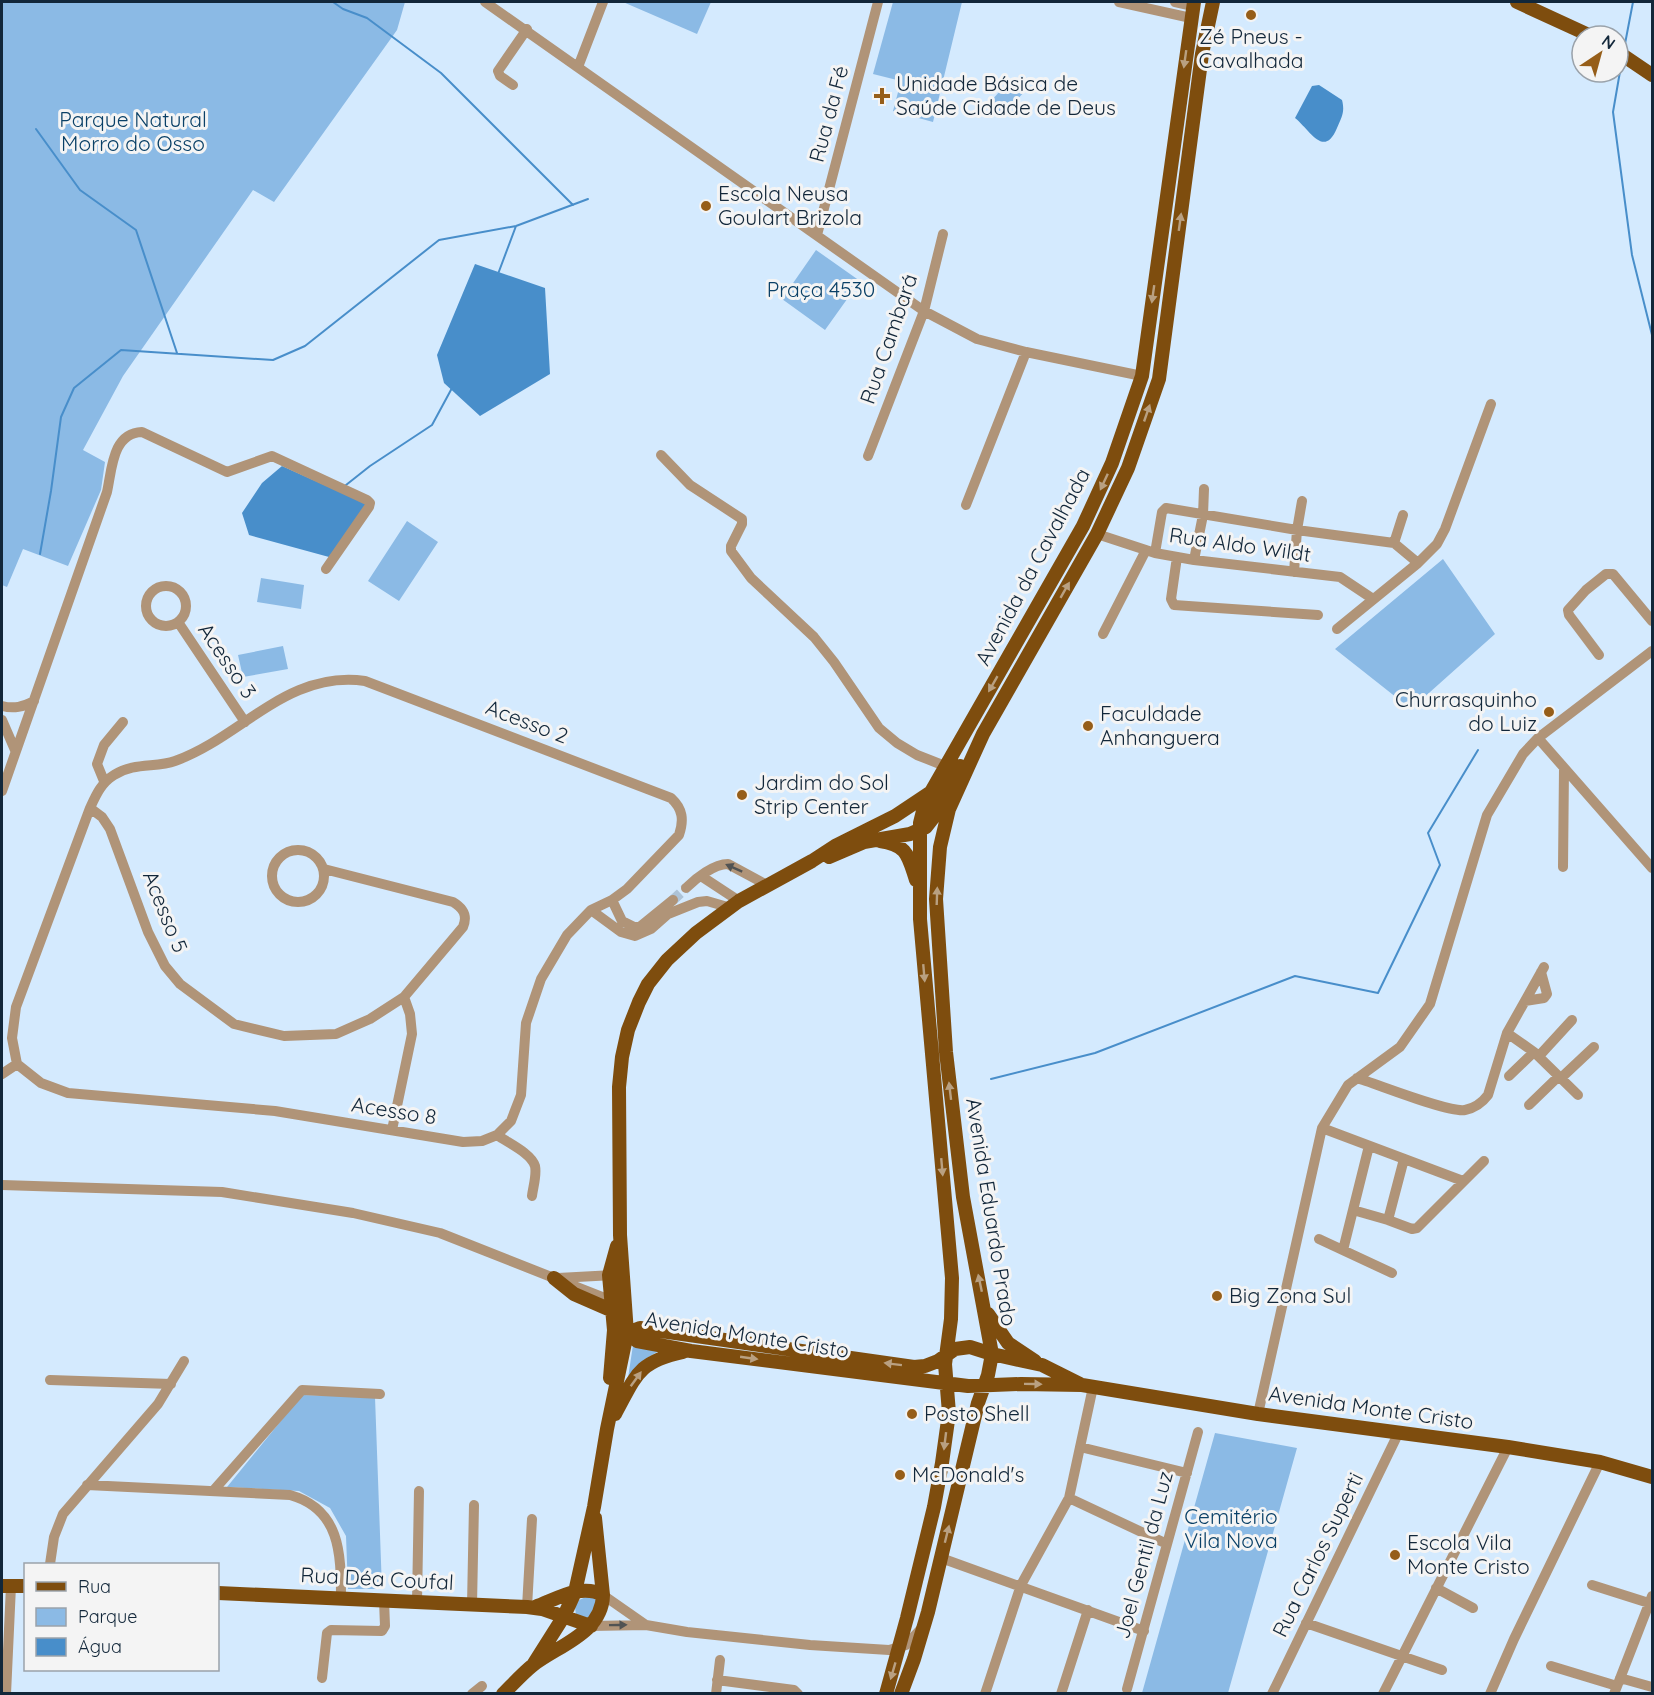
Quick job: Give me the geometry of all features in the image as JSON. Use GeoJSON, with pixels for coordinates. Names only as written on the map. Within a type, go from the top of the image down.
{"type":"FeatureCollection","features":[{"type":"Feature","properties":{"kind":"main road","name":"Avenida da Cavalhada"},"geometry":{"type":"LineString","coordinates":[[983,734],[1097,534],[1128,468],[1159,379],[1202,54],[1213,2]]}},
{"type":"Feature","properties":{"kind":"main road"},"geometry":{"type":"LineString","coordinates":[[1517,2],[1570,26]]}},
{"type":"Feature","properties":{"kind":"main road","name":"Avenida da Cavalhada"},"geometry":{"type":"LineString","coordinates":[[607,1429],[620,1236],[619,1087],[628,1030],[648,984],[667,960],[696,933],[767,885],[835,846],[895,816],[931,792],[1083,526],[1112,464],[1142,376],[1193,8]]}},
{"type":"Feature","properties":{"kind":"main road"},"geometry":{"type":"LineString","coordinates":[[1630,60],[1653,75]]}},
{"type":"Feature","properties":{"kind":"main road"},"geometry":{"type":"LineString","coordinates":[[1037,641],[1033,625],[1051,583]]}},
{"type":"Feature","properties":{"kind":"main road"},"geometry":{"type":"LineString","coordinates":[[995,714],[1015,668],[1013,663],[1007,660]]}},
{"type":"Feature","properties":{"kind":"main road"},"geometry":{"type":"LineString","coordinates":[[920,831],[933,818],[949,783],[983,734]]}},
{"type":"Feature","properties":{"kind":"main road","name":"Avenida Eduardo Prado"},"geometry":{"type":"LineString","coordinates":[[901,1694],[924,1626],[992,1354],[962,1186],[946,1052],[936,899],[940,847],[945,823],[956,792],[983,734]]}},
{"type":"Feature","properties":{"kind":"main road","name":"Avenida Eduardo Prado"},"geometry":{"type":"LineString","coordinates":[[885,1694],[899,1648],[936,1495],[948,1413],[948,1383],[945,1364],[951,1319],[952,1278],[922,947],[919,890],[920,831],[924,807],[931,792]]}},
{"type":"Feature","properties":{"kind":"main road","name":"Avenida da Cavalhada"},"geometry":{"type":"LineString","coordinates":[[812,861],[838,855],[864,842],[920,831]]}},
{"type":"Feature","properties":{"kind":"main road"},"geometry":{"type":"LineString","coordinates":[[875,840],[895,843],[908,855],[919,890]]}},
{"type":"Feature","properties":{"kind":"main road"},"geometry":{"type":"LineString","coordinates":[[554,1278],[574,1294],[615,1305],[618,1323],[627,1333],[619,1347],[610,1384]]}},
{"type":"Feature","properties":{"kind":"main road","name":"Avenida da Cavalhada"},"geometry":{"type":"LineString","coordinates":[[533,1665],[564,1616],[575,1592],[594,1507],[627,1333],[615,1305]]}},
{"type":"Feature","properties":{"kind":"main road"},"geometry":{"type":"LineString","coordinates":[[986,1311],[1008,1343],[1042,1365]]}},
{"type":"Feature","properties":{"kind":"main road","name":"Avenida Monte Cristo"},"geometry":{"type":"LineString","coordinates":[[627,1333],[640,1328],[914,1367],[925,1366],[955,1349],[970,1347],[1042,1365],[1088,1386]]}},
{"type":"Feature","properties":{"kind":"main road","name":"Avenida Monte Cristo"},"geometry":{"type":"LineString","coordinates":[[627,1333],[638,1341],[691,1350],[926,1382],[968,1386],[1088,1386],[1258,1414],[1508,1447],[1600,1462],[1653,1477]]}},
{"type":"Feature","properties":{"kind":"main road"},"geometry":{"type":"LineString","coordinates":[[607,1429],[634,1379],[647,1364],[661,1357],[691,1350]]}},
{"type":"Feature","properties":{"kind":"main road","name":"Avenida da Cavalhada"},"geometry":{"type":"LineString","coordinates":[[503,1694],[533,1665],[591,1626],[599,1614],[603,1605],[603,1595],[594,1507]]}},
{"type":"Feature","properties":{"kind":"main road"},"geometry":{"type":"LineString","coordinates":[[6,1586],[24,1586]]}},
{"type":"Feature","properties":{"kind":"main road","name":"Rua Déa Coufal"},"geometry":{"type":"LineString","coordinates":[[535,1608],[584,1589],[603,1595]]}},
{"type":"Feature","properties":{"kind":"main road","name":"Rua Déa Coufal"},"geometry":{"type":"LineString","coordinates":[[219,1593],[341,1597],[535,1608],[591,1626]]}},
{"type":"Feature","properties":{"kind":"main road"},"geometry":{"type":"LineString","coordinates":[[535,1608],[550,1627],[550,1640]]}},
{"type":"Feature","properties":{"kind":"street"},"geometry":{"type":"LineString","coordinates":[[485,2],[924,311],[977,339],[1026,352],[1142,376]]}},
{"type":"Feature","properties":{"kind":"street"},"geometry":{"type":"LineString","coordinates":[[578,67],[603,2]]}},
{"type":"Feature","properties":{"kind":"street","name":"Rua da Fé"},"geometry":{"type":"LineString","coordinates":[[817,235],[878,2]]}},
{"type":"Feature","properties":{"kind":"street"},"geometry":{"type":"LineString","coordinates":[[1119,2],[1193,8]]}},
{"type":"Feature","properties":{"kind":"street"},"geometry":{"type":"LineString","coordinates":[[1175,2],[1193,8]]}},
{"type":"Feature","properties":{"kind":"street"},"geometry":{"type":"LineString","coordinates":[[513,85],[500,76],[498,71],[526,29]]}},
{"type":"Feature","properties":{"kind":"street","name":"Rua Cambará"},"geometry":{"type":"LineString","coordinates":[[868,456],[924,311],[943,234]]}},
{"type":"Feature","properties":{"kind":"street"},"geometry":{"type":"LineString","coordinates":[[966,504],[1026,352]]}},
{"type":"Feature","properties":{"kind":"street"},"geometry":{"type":"LineString","coordinates":[[1337,629],[1418,563],[1437,544],[1445,529],[1491,404]]}},
{"type":"Feature","properties":{"kind":"street"},"geometry":{"type":"LineString","coordinates":[[2,791],[107,492],[117,447],[127,436],[142,432],[226,472],[274,457],[367,500],[370,503],[369,507],[326,569]]}},
{"type":"Feature","properties":{"kind":"street"},"geometry":{"type":"LineString","coordinates":[[661,455],[690,485],[742,519],[731,551],[751,578],[814,637],[879,728],[907,749],[945,766]]}},
{"type":"Feature","properties":{"kind":"street"},"geometry":{"type":"LineString","coordinates":[[1194,560],[1203,515],[1204,489]]}},
{"type":"Feature","properties":{"kind":"street"},"geometry":{"type":"LineString","coordinates":[[1294,572],[1302,501]]}},
{"type":"Feature","properties":{"kind":"street"},"geometry":{"type":"LineString","coordinates":[[1103,634],[1151,552],[1164,508],[1394,543],[1418,563]]}},
{"type":"Feature","properties":{"kind":"street"},"geometry":{"type":"LineString","coordinates":[[1394,543],[1403,514]]}},
{"type":"Feature","properties":{"kind":"street","name":"Rua Aldo Wildt"},"geometry":{"type":"LineString","coordinates":[[1097,534],[1151,552],[1194,560],[1341,577],[1373,599]]}},
{"type":"Feature","properties":{"kind":"street"},"geometry":{"type":"LineString","coordinates":[[1177,557],[1171,599],[1174,605],[1318,615]]}},
{"type":"Feature","properties":{"kind":"street"},"geometry":{"type":"LineString","coordinates":[[1599,655],[1569,615],[1568,610],[1586,590],[1606,574],[1613,574],[1653,621]]}},
{"type":"Feature","properties":{"kind":"street","name":"Acesso 3"},"geometry":{"type":"LineString","coordinates":[[178,622],[245,722]]}},
{"type":"Feature","properties":{"kind":"street"},"geometry":{"type":"LineString","coordinates":[[1258,1414],[1322,1128],[1348,1085],[1400,1047],[1430,1004],[1487,815],[1523,754],[1538,738],[1653,651]]}},
{"type":"Feature","properties":{"kind":"street","name":"Acesso 2"},"geometry":{"type":"LineString","coordinates":[[104,781],[116,773],[142,764],[173,762],[203,749],[280,699],[325,681],[346,678],[365,681],[671,798],[679,805],[682,816],[679,835],[627,889],[612,900]]}},
{"type":"Feature","properties":{"kind":"street"},"geometry":{"type":"LineString","coordinates":[[2,705],[15,708],[34,701]]}},
{"type":"Feature","properties":{"kind":"street"},"geometry":{"type":"LineString","coordinates":[[2,720],[15,752]]}},
{"type":"Feature","properties":{"kind":"street"},"geometry":{"type":"LineString","coordinates":[[2,1074],[17,1064],[12,1038],[16,1007],[90,807],[104,781],[98,764],[104,745],[123,722]]}},
{"type":"Feature","properties":{"kind":"street"},"geometry":{"type":"LineString","coordinates":[[1538,738],[1653,868]]}},
{"type":"Feature","properties":{"kind":"street"},"geometry":{"type":"LineString","coordinates":[[2,749],[15,752]]}},
{"type":"Feature","properties":{"kind":"street"},"geometry":{"type":"LineString","coordinates":[[1563,867],[1564,768]]}},
{"type":"Feature","properties":{"kind":"street","name":"Acesso 5"},"geometry":{"type":"LineString","coordinates":[[90,807],[102,817],[110,829],[148,932],[165,966],[180,984],[234,1024],[284,1036],[336,1034],[370,1019],[404,997],[463,927],[465,914],[460,906],[453,902],[324,869]]}},
{"type":"Feature","properties":{"kind":"street"},"geometry":{"type":"LineString","coordinates":[[291,850],[308,851],[320,861],[324,869],[322,887],[317,895],[309,900],[291,902],[276,891],[272,883],[273,866],[278,859],[291,850]]}},
{"type":"Feature","properties":{"kind":"street"},"geometry":{"type":"LineString","coordinates":[[686,888],[701,876],[728,864],[767,885]]}},
{"type":"Feature","properties":{"kind":"street"},"geometry":{"type":"LineString","coordinates":[[701,876],[735,905]]}},
{"type":"Feature","properties":{"kind":"street"},"geometry":{"type":"LineString","coordinates":[[532,1196],[536,1170],[534,1163],[497,1135],[511,1121],[521,1095],[526,1023],[541,979],[567,935],[591,910],[612,900],[622,921],[636,928],[673,900]]}},
{"type":"Feature","properties":{"kind":"street"},"geometry":{"type":"LineString","coordinates":[[591,910],[621,932],[634,936],[651,930],[668,914],[698,902],[735,905]]}},
{"type":"Feature","properties":{"kind":"street"},"geometry":{"type":"LineString","coordinates":[[1357,1078],[1443,1108],[1463,1111],[1482,1103],[1488,1095],[1507,1033],[1542,969],[1547,994],[1544,998],[1525,1001]]}},
{"type":"Feature","properties":{"kind":"street"},"geometry":{"type":"LineString","coordinates":[[392,1130],[412,1034],[410,1014],[404,997]]}},
{"type":"Feature","properties":{"kind":"street"},"geometry":{"type":"LineString","coordinates":[[1509,1076],[1572,1020]]}},
{"type":"Feature","properties":{"kind":"street"},"geometry":{"type":"LineString","coordinates":[[1507,1033],[1536,1054],[1578,1095]]}},
{"type":"Feature","properties":{"kind":"street"},"geometry":{"type":"LineString","coordinates":[[1529,1105],[1594,1047]]}},
{"type":"Feature","properties":{"kind":"street","name":"Acesso 8"},"geometry":{"type":"LineString","coordinates":[[17,1064],[41,1083],[68,1094],[275,1111],[463,1142],[482,1142],[497,1135]]}},
{"type":"Feature","properties":{"kind":"street"},"geometry":{"type":"LineString","coordinates":[[1322,1128],[1463,1181]]}},
{"type":"Feature","properties":{"kind":"street"},"geometry":{"type":"LineString","coordinates":[[1343,1250],[1369,1146]]}},
{"type":"Feature","properties":{"kind":"street"},"geometry":{"type":"LineString","coordinates":[[1388,1220],[1404,1159]]}},
{"type":"Feature","properties":{"kind":"street"},"geometry":{"type":"LineString","coordinates":[[1353,1210],[1412,1229],[1417,1228],[1484,1161]]}},
{"type":"Feature","properties":{"kind":"street"},"geometry":{"type":"LineString","coordinates":[[2,1185],[222,1192],[353,1213],[440,1233],[554,1278],[616,1276]]}},
{"type":"Feature","properties":{"kind":"street"},"geometry":{"type":"LineString","coordinates":[[1319,1239],[1392,1273]]}},
{"type":"Feature","properties":{"kind":"street"},"geometry":{"type":"LineString","coordinates":[[50,1563],[54,1537],[63,1514],[158,1404],[184,1360]]}},
{"type":"Feature","properties":{"kind":"street"},"geometry":{"type":"LineString","coordinates":[[50,1380],[171,1384]]}},
{"type":"Feature","properties":{"kind":"street"},"geometry":{"type":"LineString","coordinates":[[985,1694],[1021,1585],[1069,1498],[1080,1447],[1088,1386]]}},
{"type":"Feature","properties":{"kind":"street"},"geometry":{"type":"LineString","coordinates":[[213,1491],[302,1390],[380,1394]]}},
{"type":"Feature","properties":{"kind":"street","name":"Joel Gentil da Luz"},"geometry":{"type":"LineString","coordinates":[[1127,1689],[1198,1432]]}},
{"type":"Feature","properties":{"kind":"street","name":"Rua Carlos Superti"},"geometry":{"type":"LineString","coordinates":[[1272,1694],[1398,1434]]}},
{"type":"Feature","properties":{"kind":"street"},"geometry":{"type":"LineString","coordinates":[[1080,1447],[1187,1473]]}},
{"type":"Feature","properties":{"kind":"street"},"geometry":{"type":"LineString","coordinates":[[1383,1694],[1508,1447]]}},
{"type":"Feature","properties":{"kind":"street"},"geometry":{"type":"LineString","coordinates":[[1490,1694],[1514,1639],[1600,1462]]}},
{"type":"Feature","properties":{"kind":"street"},"geometry":{"type":"LineString","coordinates":[[87,1485],[290,1495],[305,1499],[318,1508],[330,1523],[337,1542],[341,1597]]}},
{"type":"Feature","properties":{"kind":"street"},"geometry":{"type":"LineString","coordinates":[[417,1602],[419,1491]]}},
{"type":"Feature","properties":{"kind":"street"},"geometry":{"type":"LineString","coordinates":[[1069,1498],[1167,1544]]}},
{"type":"Feature","properties":{"kind":"street"},"geometry":{"type":"LineString","coordinates":[[472,1605],[474,1506]]}},
{"type":"Feature","properties":{"kind":"street"},"geometry":{"type":"LineString","coordinates":[[532,1519],[535,1608]]}},
{"type":"Feature","properties":{"kind":"street"},"geometry":{"type":"LineString","coordinates":[[941,1558],[1144,1631]]}},
{"type":"Feature","properties":{"kind":"street"},"geometry":{"type":"LineString","coordinates":[[1592,1585],[1652,1601],[1617,1686]]}},
{"type":"Feature","properties":{"kind":"street"},"geometry":{"type":"LineString","coordinates":[[4,1689],[6,1586]]}},
{"type":"Feature","properties":{"kind":"street"},"geometry":{"type":"LineString","coordinates":[[1436,1588],[1473,1608]]}},
{"type":"Feature","properties":{"kind":"street","name":"Rua Déa Coufal"},"geometry":{"type":"LineString","coordinates":[[603,1595],[646,1625]]}},
{"type":"Feature","properties":{"kind":"street"},"geometry":{"type":"LineString","coordinates":[[322,1678],[327,1633],[331,1630],[382,1630],[385,1626],[384,1600]]}},
{"type":"Feature","properties":{"kind":"street"},"geometry":{"type":"LineString","coordinates":[[1061,1694],[1088,1610]]}},
{"type":"Feature","properties":{"kind":"street"},"geometry":{"type":"LineString","coordinates":[[1306,1623],[1443,1670]]}},
{"type":"Feature","properties":{"kind":"street","name":"Rua Déa Coufal"},"geometry":{"type":"LineString","coordinates":[[591,1626],[646,1625],[687,1632],[810,1645],[888,1650],[899,1648]]}},
{"type":"Feature","properties":{"kind":"street"},"geometry":{"type":"LineString","coordinates":[[899,1648],[911,1640],[924,1626]]}},
{"type":"Feature","properties":{"kind":"street"},"geometry":{"type":"LineString","coordinates":[[716,1694],[720,1660]]}},
{"type":"Feature","properties":{"kind":"street"},"geometry":{"type":"LineString","coordinates":[[1551,1666],[1617,1686],[1653,1687]]}},
{"type":"Feature","properties":{"kind":"street"},"geometry":{"type":"LineString","coordinates":[[717,1680],[794,1690],[798,1694]]}},
{"type":"Feature","properties":{"kind":"street"},"geometry":{"type":"LineString","coordinates":[[472,1694],[482,1686]]}},
{"type":"Feature","properties":{"kind":"green space","name":"Parque Natural Morro do Osso"},"geometry":{"type":"Polygon","coordinates":[[[2,2],[405,2],[397,30],[274,202],[253,190],[123,376],[83,450],[105,462],[101,490],[68,566],[23,549],[7,587],[2,585],[2,2]]]}},
{"type":"Feature","properties":{"kind":"green space"},"geometry":{"type":"Polygon","coordinates":[[[623,2],[711,2],[697,34],[623,2]]]}},
{"type":"Feature","properties":{"kind":"green space"},"geometry":{"type":"Polygon","coordinates":[[[893,2],[962,2],[933,122],[893,111],[901,81],[873,74],[893,2]]]}},
{"type":"Feature","properties":{"kind":"green space"},"geometry":{"type":"Polygon","coordinates":[[[1012,78],[1026,90],[1003,115],[990,102],[1012,78]]]}},
{"type":"Feature","properties":{"kind":"green space","name":"Praça 4530"},"geometry":{"type":"Polygon","coordinates":[[[816,250],[860,281],[825,330],[782,299],[816,250]]]}},
{"type":"Feature","properties":{"kind":"green space"},"geometry":{"type":"Polygon","coordinates":[[[407,521],[438,542],[399,601],[368,581],[407,521]]]}},
{"type":"Feature","properties":{"kind":"green space"},"geometry":{"type":"Polygon","coordinates":[[[1443,559],[1495,634],[1411,709],[1335,649],[1443,559]]]}},
{"type":"Feature","properties":{"kind":"green space"},"geometry":{"type":"Polygon","coordinates":[[[261,578],[304,585],[301,609],[257,602],[261,578]]]}},
{"type":"Feature","properties":{"kind":"green space"},"geometry":{"type":"Polygon","coordinates":[[[283,646],[288,669],[243,677],[238,655],[283,646]]]}},
{"type":"Feature","properties":{"kind":"green space"},"geometry":{"type":"Polygon","coordinates":[[[633,1345],[663,1349],[644,1361],[628,1378],[633,1345]]]}},
{"type":"Feature","properties":{"kind":"green space"},"geometry":{"type":"Polygon","coordinates":[[[302,1395],[375,1397],[382,1589],[348,1589],[346,1536],[330,1508],[299,1491],[227,1487],[302,1395]]]}},
{"type":"Feature","properties":{"kind":"green space","name":"Cemitério Vila Nova"},"geometry":{"type":"Polygon","coordinates":[[[1215,1433],[1297,1448],[1228,1693],[1142,1693],[1215,1433]]]}},
{"type":"Feature","properties":{"kind":"green space"},"geometry":{"type":"Polygon","coordinates":[[[586,1597],[594,1598],[597,1602],[591,1619],[576,1615],[575,1607],[579,1600],[586,1597]]]}},
{"type":"Feature","properties":{"kind":"water"},"geometry":{"type":"Polygon","coordinates":[[[1319,85],[1342,100],[1343,104],[1337,128],[1332,137],[1322,142],[1311,135],[1295,118],[1312,86],[1319,85]]]}},
{"type":"Feature","properties":{"kind":"water"},"geometry":{"type":"Polygon","coordinates":[[[475,264],[545,288],[550,374],[480,416],[444,383],[437,355],[475,264]]]}},
{"type":"Feature","properties":{"kind":"water"},"geometry":{"type":"Polygon","coordinates":[[[282,466],[367,504],[329,557],[249,535],[242,513],[262,483],[282,466]]]}},
{"type":"Feature","properties":{"kind":"waterway"},"geometry":{"type":"LineString","coordinates":[[333,2],[343,9],[367,18],[441,73],[573,205]]}},
{"type":"Feature","properties":{"kind":"waterway"},"geometry":{"type":"LineString","coordinates":[[1629,24],[1633,2]]}},
{"type":"Feature","properties":{"kind":"waterway"},"geometry":{"type":"LineString","coordinates":[[1618,84],[1613,112],[1632,255],[1652,335]]}},
{"type":"Feature","properties":{"kind":"waterway"},"geometry":{"type":"LineString","coordinates":[[36,129],[80,190],[136,230],[177,353]]}},
{"type":"Feature","properties":{"kind":"waterway"},"geometry":{"type":"LineString","coordinates":[[40,554],[61,417],[74,388],[121,350],[273,360],[305,346],[439,240],[516,226],[588,199]]}},
{"type":"Feature","properties":{"kind":"waterway"},"geometry":{"type":"LineString","coordinates":[[498,274],[516,226]]}},
{"type":"Feature","properties":{"kind":"waterway"},"geometry":{"type":"LineString","coordinates":[[346,485],[370,466],[432,425],[452,388]]}},
{"type":"Feature","properties":{"kind":"waterway"},"geometry":{"type":"LineString","coordinates":[[991,1079],[1095,1053],[1295,976],[1378,993],[1440,865],[1428,833],[1478,750]]}},
{"type":"Feature","properties":{"kind":"tunnel"},"geometry":{"type":"LineString","coordinates":[[673,900],[686,888]]}},
{"type":"Feature","properties":{"kind":"place","name":"Zé Pneus - Cavalhada"},"geometry":{"type":"Point","coordinates":[1251,15]}},
{"type":"Feature","properties":{"kind":"place","name":"Unidade Básica de Saúde Cidade de Deus"},"geometry":{"type":"Point","coordinates":[882,96]}},
{"type":"Feature","properties":{"kind":"place","name":"Escola Neusa Goulart Brizola"},"geometry":{"type":"Point","coordinates":[706,206]}},
{"type":"Feature","properties":{"kind":"place","name":"Churrasquinho do Luiz"},"geometry":{"type":"Point","coordinates":[1549,712]}},
{"type":"Feature","properties":{"kind":"place","name":"Faculdade Anhanguera"},"geometry":{"type":"Point","coordinates":[1088,726]}},
{"type":"Feature","properties":{"kind":"place","name":"Jardim do Sol Strip Center"},"geometry":{"type":"Point","coordinates":[742,795]}},
{"type":"Feature","properties":{"kind":"place","name":"Big Zona Sul"},"geometry":{"type":"Point","coordinates":[1217,1296]}},
{"type":"Feature","properties":{"kind":"place","name":"Posto Shell"},"geometry":{"type":"Point","coordinates":[912,1414]}},
{"type":"Feature","properties":{"kind":"place","name":"McDonald's"},"geometry":{"type":"Point","coordinates":[900,1475]}},
{"type":"Feature","properties":{"kind":"place","name":"Escola Vila Monte Cristo"},"geometry":{"type":"Point","coordinates":[1395,1555]}}]}
